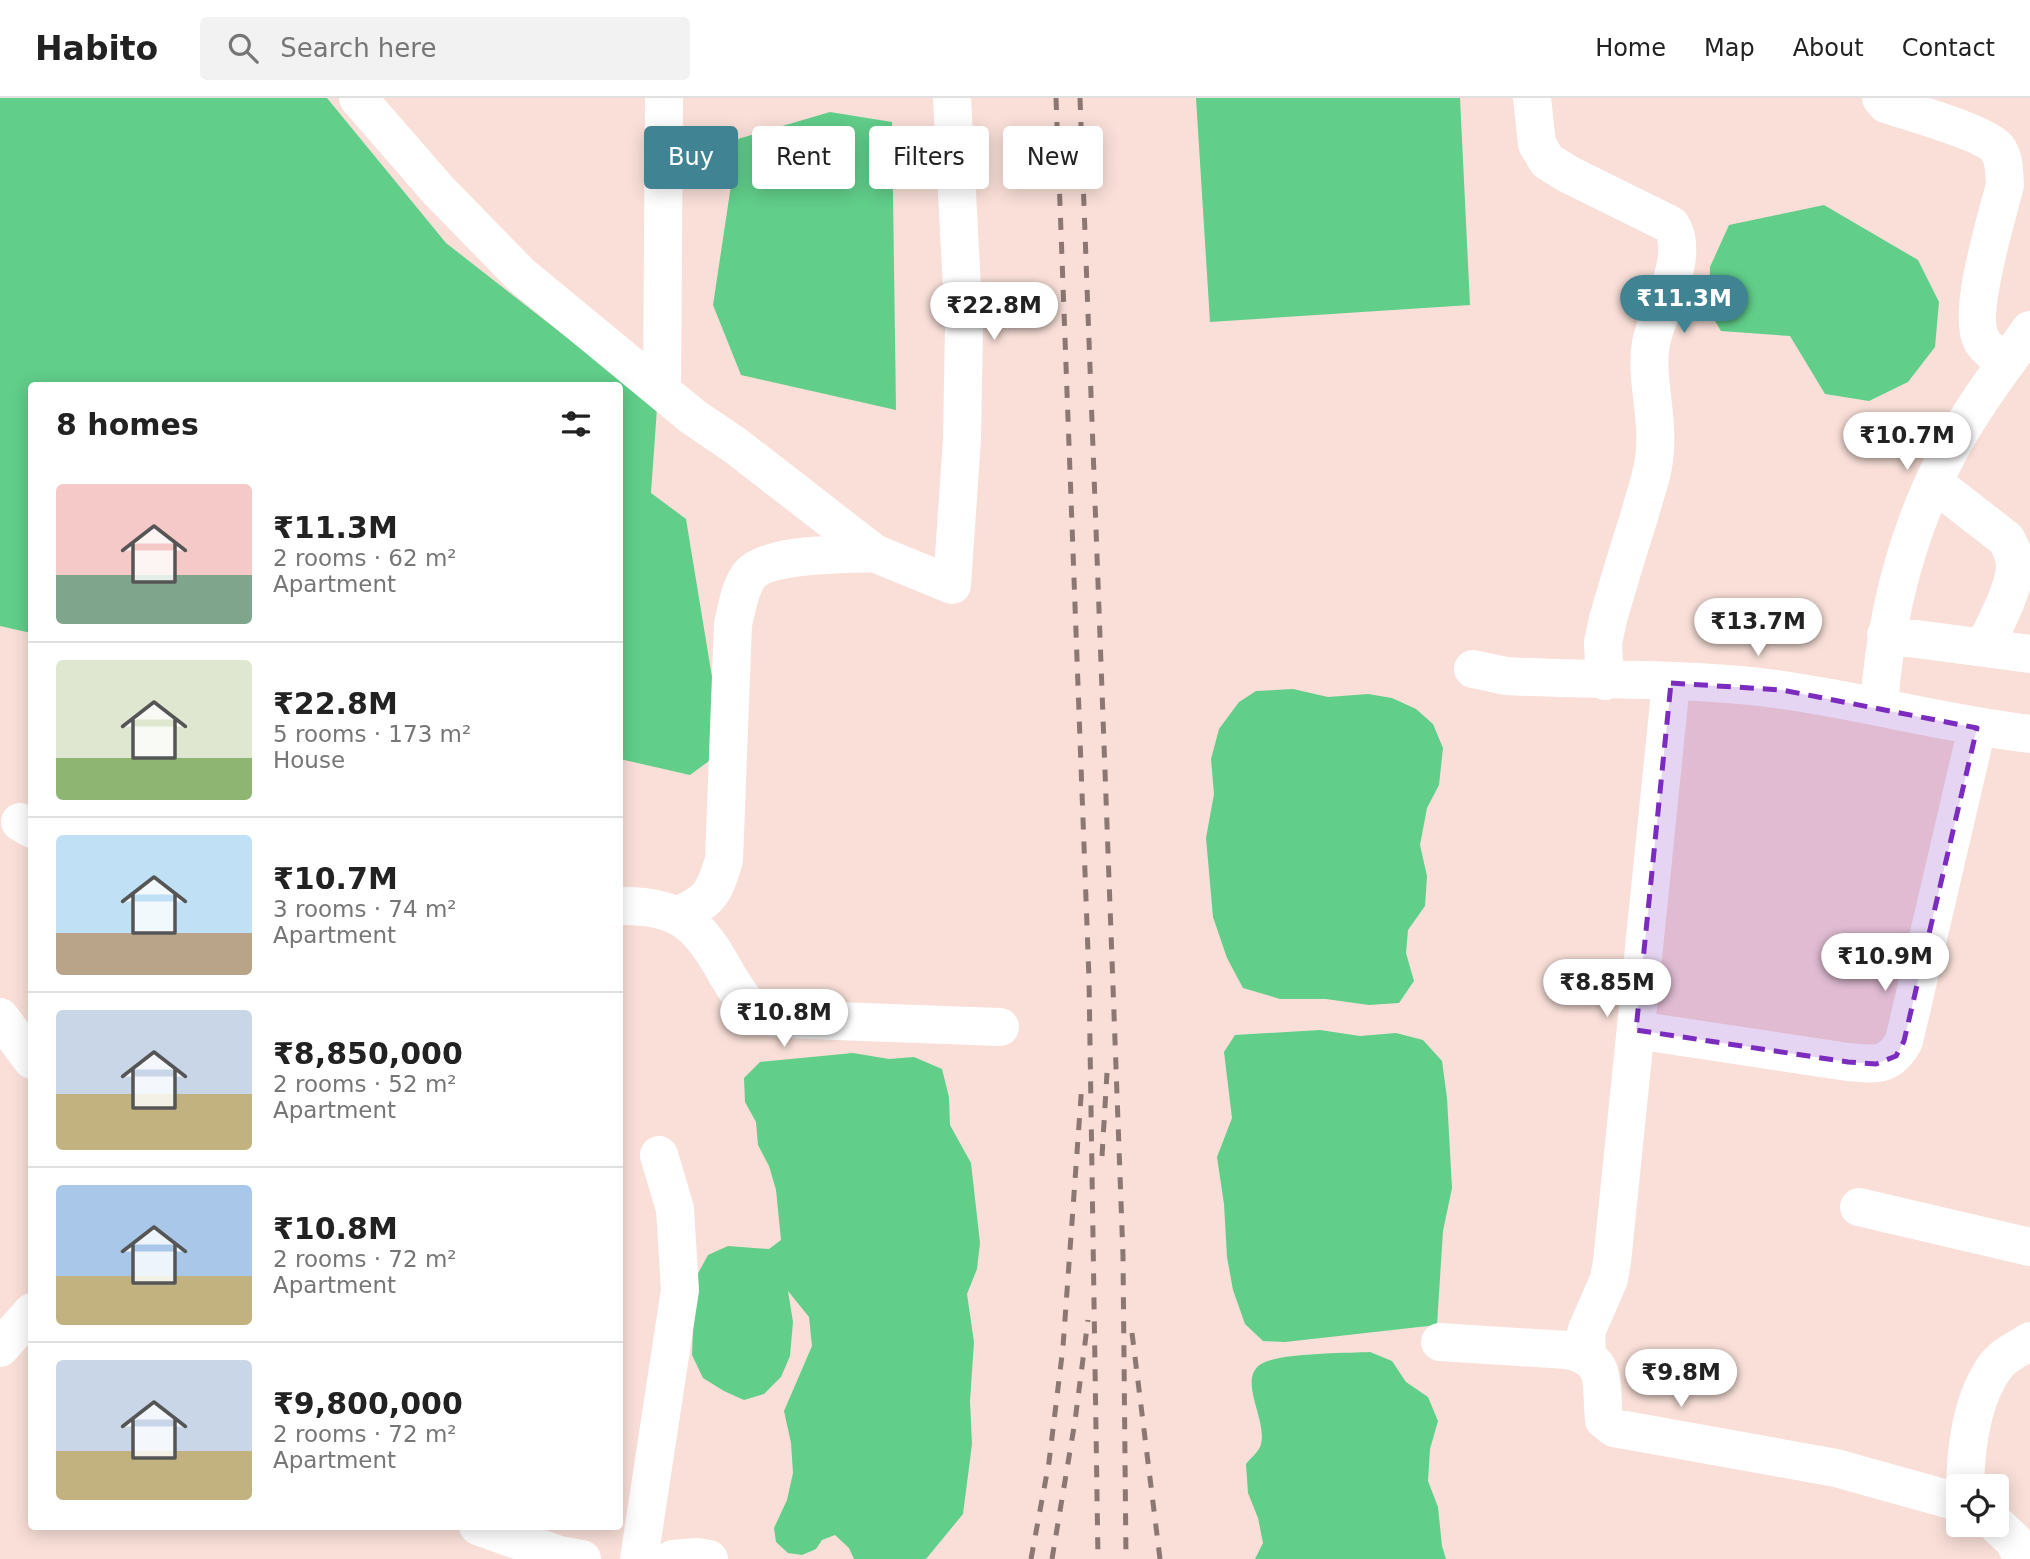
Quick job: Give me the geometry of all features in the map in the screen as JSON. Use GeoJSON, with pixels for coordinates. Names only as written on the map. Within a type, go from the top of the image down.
{"type":"FeatureCollection","features":[{"type":"Feature","properties":{"kind":"street"},"geometry":{"type":"LineString","coordinates":[[358,98],[438,190],[521,275],[692,416],[736,446],[874,553],[953,585],[964,379],[953,98]]}},
{"type":"Feature","properties":{"kind":"street"},"geometry":{"type":"LineString","coordinates":[[662,390],[664,98]]}},
{"type":"Feature","properties":{"kind":"street"},"geometry":{"type":"LineString","coordinates":[[1532,98],[1537,144],[1547,161],[1671,225],[1678,244],[1675,266],[1656,322],[1651,346],[1657,422],[1653,471],[1608,620],[1604,664]]}},
{"type":"Feature","properties":{"kind":"street"},"geometry":{"type":"LineString","coordinates":[[1881,98],[1886,104],[1979,136],[1997,148],[2004,165],[2005,185],[1976,305],[1980,340],[2007,362]]}},
{"type":"Feature","properties":{"kind":"street"},"geometry":{"type":"LineString","coordinates":[[1882,671],[1897,588],[1919,516],[1948,454],[2030,330]]}},
{"type":"Feature","properties":{"kind":"street"},"geometry":{"type":"LineString","coordinates":[[1934,483],[2006,539],[2012,552],[2015,565],[2013,580],[1984,648]]}},
{"type":"Feature","properties":{"kind":"street"},"geometry":{"type":"LineString","coordinates":[[679,915],[702,905],[717,885],[724,860],[733,624],[740,592],[750,575],[769,563],[874,553]]}},
{"type":"Feature","properties":{"kind":"street"},"geometry":{"type":"LineString","coordinates":[[1473,670],[1506,676],[1604,664],[1671,682],[1782,690],[1984,648],[2030,654]]}},
{"type":"Feature","properties":{"kind":"street"},"geometry":{"type":"LineString","coordinates":[[1882,671],[1977,728],[2030,734]]}},
{"type":"Feature","properties":{"kind":"street"},"geometry":{"type":"LineString","coordinates":[[1671,682],[1612,1262],[1609,1279],[1586,1332],[1587,1354],[1598,1367],[1602,1379],[1604,1419],[1614,1428],[1836,1468],[1946,1499]]}},
{"type":"Feature","properties":{"kind":"street"},"geometry":{"type":"LineString","coordinates":[[1636,1030],[1847,1062],[1876,1064],[1896,1056],[1904,1041],[1977,728]]}},
{"type":"Feature","properties":{"kind":"street"},"geometry":{"type":"LineString","coordinates":[[623,906],[647,905],[679,915],[710,943],[736,990],[757,1013],[782,1019],[1000,1027]]}},
{"type":"Feature","properties":{"kind":"street"},"geometry":{"type":"LineString","coordinates":[[0,1017],[28,1055]]}},
{"type":"Feature","properties":{"kind":"street"},"geometry":{"type":"LineString","coordinates":[[639,1559],[680,1290],[675,1209],[659,1155]]}},
{"type":"Feature","properties":{"kind":"street"},"geometry":{"type":"LineString","coordinates":[[1859,1207],[2030,1247]]}},
{"type":"Feature","properties":{"kind":"street"},"geometry":{"type":"LineString","coordinates":[[0,1348],[28,1316]]}},
{"type":"Feature","properties":{"kind":"street"},"geometry":{"type":"LineString","coordinates":[[1966,1474],[1980,1394],[1999,1362],[2030,1341]]}},
{"type":"Feature","properties":{"kind":"street"},"geometry":{"type":"LineString","coordinates":[[1440,1342],[1567,1350],[1587,1354]]}},
{"type":"Feature","properties":{"kind":"street"},"geometry":{"type":"LineString","coordinates":[[489,1530],[559,1555],[582,1559]]}},
{"type":"Feature","properties":{"kind":"street"},"geometry":{"type":"LineString","coordinates":[[2009,1536],[2023,1559]]}},
{"type":"Feature","properties":{"kind":"street"},"geometry":{"type":"LineString","coordinates":[[673,1559],[709,1559]]}},
{"type":"Feature","properties":{"kind":"highlighted area"},"geometry":{"type":"Polygon","coordinates":[[[1671,683],[1782,690],[1977,728],[1904,1041],[1896,1056],[1876,1064],[1848,1062],[1636,1030],[1671,683]]]}},
{"type":"Feature","properties":{"kind":"shaded area"},"geometry":{"type":"Polygon","coordinates":[[[0,98],[327,98],[446,243],[657,408],[651,493],[686,519],[724,750],[690,775],[623,760],[623,382],[28,382],[28,632],[0,626],[0,98]]]}},
{"type":"Feature","properties":{"kind":"shaded area"},"geometry":{"type":"Polygon","coordinates":[[[1196,98],[1460,98],[1470,305],[1210,322],[1196,98]]]}},
{"type":"Feature","properties":{"kind":"shaded area"},"geometry":{"type":"Polygon","coordinates":[[[830,112],[892,122],[892,126],[869,126],[869,189],[893,189],[896,410],[741,375],[713,305],[730,189],[738,189],[738,139],[752,135],[752,189],[855,189],[855,126],[782,126],[830,112]]]}},
{"type":"Feature","properties":{"kind":"shaded area"},"geometry":{"type":"Polygon","coordinates":[[[1824,205],[1918,260],[1939,302],[1935,347],[1908,382],[1869,401],[1825,394],[1790,336],[1721,331],[1709,311],[1710,267],[1729,225],[1824,205]]]}},
{"type":"Feature","properties":{"kind":"shaded area"},"geometry":{"type":"Polygon","coordinates":[[[1293,689],[1328,697],[1368,694],[1392,698],[1416,709],[1433,724],[1443,748],[1439,785],[1427,808],[1420,845],[1427,876],[1425,906],[1408,930],[1406,953],[1414,981],[1399,1003],[1369,1005],[1326,999],[1280,999],[1243,988],[1227,958],[1213,917],[1206,838],[1214,794],[1211,759],[1219,729],[1239,702],[1256,691],[1293,689]]]}},
{"type":"Feature","properties":{"kind":"shaded area"},"geometry":{"type":"Polygon","coordinates":[[[1320,1030],[1360,1036],[1396,1033],[1423,1040],[1442,1061],[1452,1188],[1443,1231],[1437,1325],[1285,1342],[1263,1341],[1245,1324],[1233,1290],[1227,1257],[1224,1204],[1217,1157],[1232,1118],[1224,1052],[1235,1035],[1320,1030]]]}},
{"type":"Feature","properties":{"kind":"shaded area"},"geometry":{"type":"Polygon","coordinates":[[[853,1053],[889,1059],[914,1057],[942,1069],[949,1097],[950,1125],[971,1163],[980,1243],[977,1269],[967,1294],[974,1342],[970,1401],[972,1444],[963,1514],[926,1559],[854,1559],[849,1548],[835,1535],[822,1540],[816,1549],[802,1555],[788,1553],[776,1542],[774,1528],[787,1500],[793,1473],[791,1443],[784,1411],[812,1346],[809,1317],[788,1291],[793,1322],[790,1356],[781,1377],[764,1394],[744,1400],[724,1391],[703,1378],[692,1355],[695,1279],[708,1255],[728,1246],[769,1249],[781,1240],[776,1190],[769,1166],[758,1145],[756,1122],[745,1102],[744,1078],[760,1062],[853,1053]]]}},
{"type":"Feature","properties":{"kind":"shaded area"},"geometry":{"type":"Polygon","coordinates":[[[1370,1352],[1392,1361],[1406,1382],[1428,1397],[1438,1421],[1430,1449],[1428,1481],[1438,1507],[1446,1559],[1255,1559],[1263,1543],[1258,1518],[1248,1493],[1246,1464],[1259,1449],[1262,1437],[1252,1391],[1254,1371],[1269,1360],[1313,1354],[1370,1352]]]}},
{"type":"Feature","properties":{"kind":"railway"},"geometry":{"type":"LineString","coordinates":[[1056,98],[1089,979],[1098,1559]]}},
{"type":"Feature","properties":{"kind":"railway"},"geometry":{"type":"LineString","coordinates":[[1080,98],[1123,1256],[1126,1559]]}},
{"type":"Feature","properties":{"kind":"railway"},"geometry":{"type":"LineString","coordinates":[[1102,1156],[1107,1073]]}},
{"type":"Feature","properties":{"kind":"railway"},"geometry":{"type":"LineString","coordinates":[[1031,1559],[1049,1462],[1063,1347],[1082,1083]]}},
{"type":"Feature","properties":{"kind":"railway"},"geometry":{"type":"LineString","coordinates":[[1052,1559],[1075,1421],[1088,1320]]}},
{"type":"Feature","properties":{"kind":"railway"},"geometry":{"type":"LineString","coordinates":[[1132,1333],[1160,1559]]}}]}
